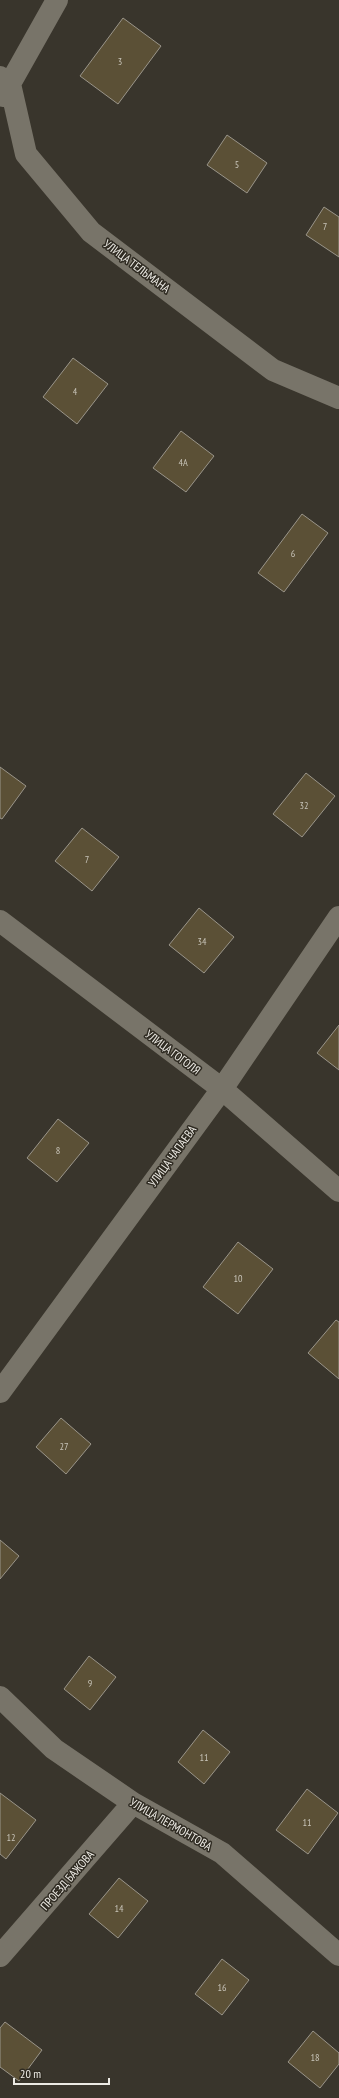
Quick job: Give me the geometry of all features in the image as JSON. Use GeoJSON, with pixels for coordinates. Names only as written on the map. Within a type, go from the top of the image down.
{"type":"FeatureCollection","features":[{"type":"Feature","properties":{"kind":"street"},"geometry":{"type":"LineString","coordinates":[[3,87],[57,0]]}},
{"type":"Feature","properties":{"kind":"street","name":"УЛИЦА ТЕЛЬМАНА"},"geometry":{"type":"LineString","coordinates":[[3,87],[26,154],[91,232],[273,370],[339,398]]}},
{"type":"Feature","properties":{"kind":"street","name":"УЛИЦА ЧАПАЕВА"},"geometry":{"type":"LineString","coordinates":[[0,1392],[222,1089],[339,917]]}},
{"type":"Feature","properties":{"kind":"street","name":"УЛИЦА ГОГОЛЯ"},"geometry":{"type":"LineString","coordinates":[[0,921],[222,1089],[339,1191]]}},
{"type":"Feature","properties":{"kind":"street","name":"УЛИЦА ЛЕРМОНТОВА"},"geometry":{"type":"LineString","coordinates":[[0,1697],[54,1749],[133,1803],[222,1853],[339,1955]]}},
{"type":"Feature","properties":{"kind":"street","name":"ПРОЕЗД БАЖОВА"},"geometry":{"type":"LineString","coordinates":[[0,1956],[133,1803]]}},
{"type":"Feature","properties":{"kind":"building"},"geometry":{"type":"Polygon","coordinates":[[[123,18],[161,46],[118,104],[80,76],[123,18]]]}},
{"type":"Feature","properties":{"kind":"building"},"geometry":{"type":"Polygon","coordinates":[[[227,135],[267,163],[247,193],[207,165],[227,135]]]}},
{"type":"Feature","properties":{"kind":"building"},"geometry":{"type":"Polygon","coordinates":[[[324,207],[339,217],[339,257],[306,235],[324,207]]]}},
{"type":"Feature","properties":{"kind":"building"},"geometry":{"type":"Polygon","coordinates":[[[73,358],[108,384],[77,424],[43,397],[73,358]]]}},
{"type":"Feature","properties":{"kind":"building"},"geometry":{"type":"Polygon","coordinates":[[[181,431],[214,456],[186,492],[153,468],[181,431]]]}},
{"type":"Feature","properties":{"kind":"building"},"geometry":{"type":"Polygon","coordinates":[[[302,514],[328,533],[284,592],[258,573],[302,514]]]}},
{"type":"Feature","properties":{"kind":"building"},"geometry":{"type":"Polygon","coordinates":[[[0,767],[26,786],[2,819],[0,818],[0,767]]]}},
{"type":"Feature","properties":{"kind":"building"},"geometry":{"type":"Polygon","coordinates":[[[306,773],[335,796],[302,837],[273,814],[306,773]]]}},
{"type":"Feature","properties":{"kind":"building"},"geometry":{"type":"Polygon","coordinates":[[[82,828],[119,857],[92,891],[55,861],[82,828]]]}},
{"type":"Feature","properties":{"kind":"building"},"geometry":{"type":"Polygon","coordinates":[[[199,908],[234,937],[204,973],[169,945],[199,908]]]}},
{"type":"Feature","properties":{"kind":"building"},"geometry":{"type":"Polygon","coordinates":[[[339,1025],[339,1070],[317,1053],[339,1025]]]}},
{"type":"Feature","properties":{"kind":"building"},"geometry":{"type":"Polygon","coordinates":[[[58,1119],[89,1143],[57,1182],[27,1158],[58,1119]]]}},
{"type":"Feature","properties":{"kind":"building"},"geometry":{"type":"Polygon","coordinates":[[[238,1242],[273,1269],[238,1314],[203,1287],[238,1242]]]}},
{"type":"Feature","properties":{"kind":"building"},"geometry":{"type":"Polygon","coordinates":[[[336,1320],[339,1322],[339,1379],[308,1353],[336,1320]]]}},
{"type":"Feature","properties":{"kind":"building"},"geometry":{"type":"Polygon","coordinates":[[[61,1418],[91,1444],[66,1474],[36,1447],[61,1418]]]}},
{"type":"Feature","properties":{"kind":"building"},"geometry":{"type":"Polygon","coordinates":[[[0,1540],[19,1556],[0,1579],[0,1540]]]}},
{"type":"Feature","properties":{"kind":"building"},"geometry":{"type":"Polygon","coordinates":[[[89,1656],[116,1677],[90,1710],[64,1689],[89,1656]]]}},
{"type":"Feature","properties":{"kind":"building"},"geometry":{"type":"Polygon","coordinates":[[[203,1730],[230,1752],[204,1784],[178,1762],[203,1730]]]}},
{"type":"Feature","properties":{"kind":"building"},"geometry":{"type":"Polygon","coordinates":[[[307,1789],[338,1813],[308,1854],[276,1830],[307,1789]]]}},
{"type":"Feature","properties":{"kind":"building"},"geometry":{"type":"Polygon","coordinates":[[[0,1793],[36,1820],[6,1859],[0,1854],[0,1793]]]}},
{"type":"Feature","properties":{"kind":"building"},"geometry":{"type":"Polygon","coordinates":[[[119,1878],[148,1901],[118,1938],[89,1914],[119,1878]]]}},
{"type":"Feature","properties":{"kind":"building"},"geometry":{"type":"Polygon","coordinates":[[[222,1959],[249,1980],[222,2015],[195,1994],[222,1959]]]}},
{"type":"Feature","properties":{"kind":"building"},"geometry":{"type":"Polygon","coordinates":[[[5,2022],[42,2050],[19,2081],[0,2067],[0,2028],[5,2022]]]}},
{"type":"Feature","properties":{"kind":"building"},"geometry":{"type":"Polygon","coordinates":[[[313,2031],[339,2053],[339,2064],[320,2088],[288,2062],[313,2031]]]}}]}
